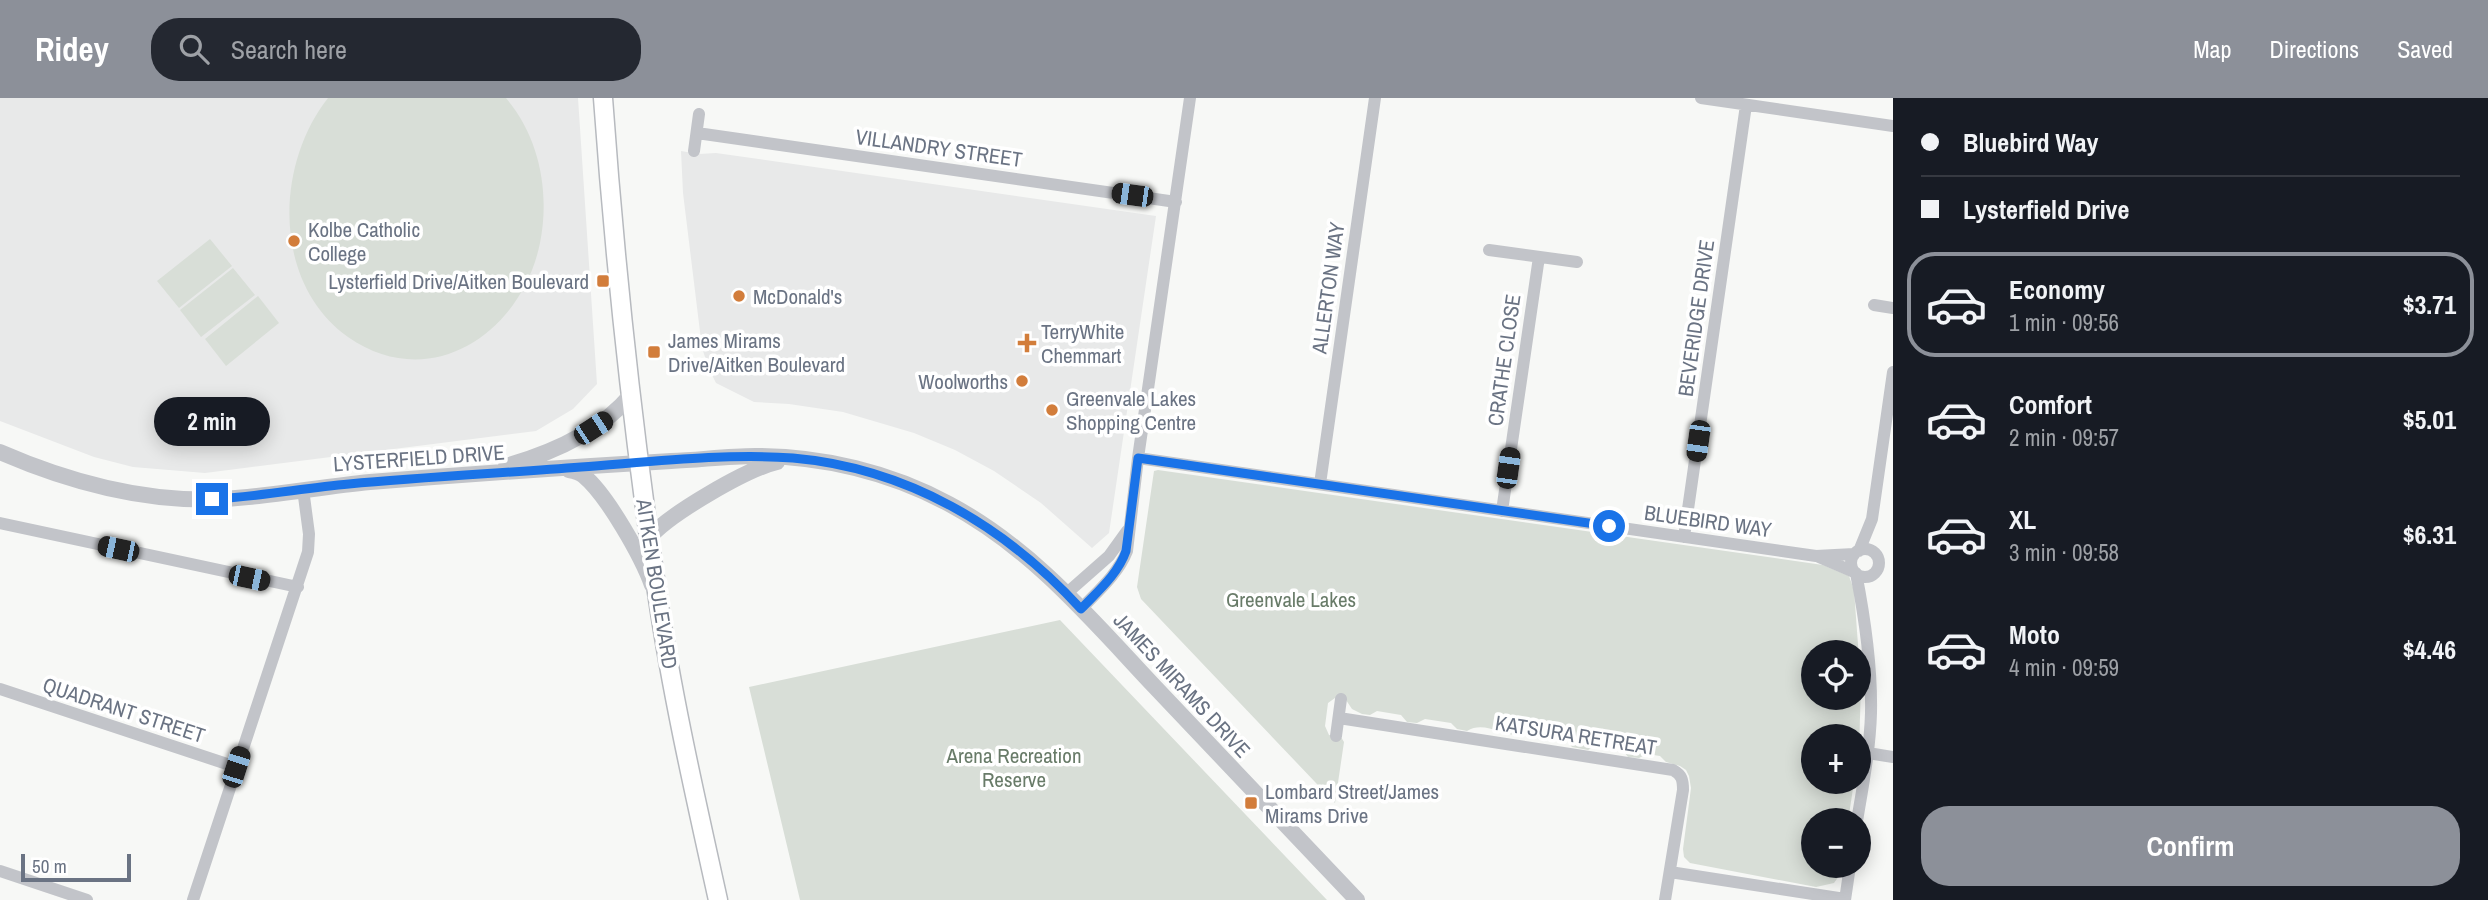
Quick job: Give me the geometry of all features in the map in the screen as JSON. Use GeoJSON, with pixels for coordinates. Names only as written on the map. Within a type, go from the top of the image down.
{"type":"FeatureCollection","features":[{"type":"Feature","properties":{"kind":"main road","name":"AITKEN BOULEVARD"},"geometry":{"type":"LineString","coordinates":[[603,98],[631,395],[649,538],[679,718],[718,900]]}},
{"type":"Feature","properties":{"kind":"street"},"geometry":{"type":"LineString","coordinates":[[1081,609],[1122,563],[1126,551],[1190,98]]}},
{"type":"Feature","properties":{"kind":"street","name":"ALLERTON WAY"},"geometry":{"type":"LineString","coordinates":[[1320,484],[1375,98]]}},
{"type":"Feature","properties":{"kind":"street"},"geometry":{"type":"LineString","coordinates":[[1701,98],[1893,126]]}},
{"type":"Feature","properties":{"kind":"street","name":"BEVERIDGE DRIVE"},"geometry":{"type":"LineString","coordinates":[[1684,537],[1746,104]]}},
{"type":"Feature","properties":{"kind":"street"},"geometry":{"type":"LineString","coordinates":[[694,151],[699,114]]}},
{"type":"Feature","properties":{"kind":"street","name":"VILLANDRY STREET"},"geometry":{"type":"LineString","coordinates":[[697,133],[1176,202]]}},
{"type":"Feature","properties":{"kind":"street"},"geometry":{"type":"LineString","coordinates":[[1489,250],[1577,262]]}},
{"type":"Feature","properties":{"kind":"street","name":"CRATHE CLOSE"},"geometry":{"type":"LineString","coordinates":[[1502,510],[1539,257]]}},
{"type":"Feature","properties":{"kind":"street"},"geometry":{"type":"LineString","coordinates":[[1874,305],[1893,308]]}},
{"type":"Feature","properties":{"kind":"street"},"geometry":{"type":"LineString","coordinates":[[1862,605],[1873,574],[1880,565],[1872,519],[1893,372]]}},
{"type":"Feature","properties":{"kind":"street"},"geometry":{"type":"LineString","coordinates":[[463,476],[532,459],[579,437],[607,419],[631,395]]}},
{"type":"Feature","properties":{"kind":"street","name":"LYSTERFIELD DRIVE"},"geometry":{"type":"LineString","coordinates":[[0,452],[42,470],[100,488],[197,499],[245,498],[303,489],[639,462]]}},
{"type":"Feature","properties":{"kind":"street","name":"JAMES MIRAMS DRIVE"},"geometry":{"type":"LineString","coordinates":[[639,462],[755,456],[793,458],[860,470],[897,481],[946,502],[1011,543],[1066,593],[1357,900]]}},
{"type":"Feature","properties":{"kind":"street"},"geometry":{"type":"LineString","coordinates":[[649,538],[670,519],[755,468],[793,458]]}},
{"type":"Feature","properties":{"kind":"street","name":"BLUEBIRD WAY"},"geometry":{"type":"LineString","coordinates":[[1138,458],[1816,556],[1856,552]]}},
{"type":"Feature","properties":{"kind":"street"},"geometry":{"type":"LineString","coordinates":[[558,469],[578,472],[592,484],[620,524],[647,571],[658,600]]}},
{"type":"Feature","properties":{"kind":"street"},"geometry":{"type":"LineString","coordinates":[[193,900],[308,552],[309,534],[303,489]]}},
{"type":"Feature","properties":{"kind":"street"},"geometry":{"type":"LineString","coordinates":[[1869,724],[1870,675],[1862,605],[1851,565],[1872,519]]}},
{"type":"Feature","properties":{"kind":"street"},"geometry":{"type":"LineString","coordinates":[[0,523],[298,587]]}},
{"type":"Feature","properties":{"kind":"street"},"geometry":{"type":"LineString","coordinates":[[1066,593],[1108,556],[1128,531]]}},
{"type":"Feature","properties":{"kind":"street"},"geometry":{"type":"LineString","coordinates":[[1856,552],[1868,549],[1893,563]]}},
{"type":"Feature","properties":{"kind":"street","name":"BLUEBIRD WAY"},"geometry":{"type":"LineString","coordinates":[[1816,556],[1855,573]]}},
{"type":"Feature","properties":{"kind":"street"},"geometry":{"type":"LineString","coordinates":[[1855,573],[1863,577],[1893,571]]}},
{"type":"Feature","properties":{"kind":"street","name":"QUADRANT STREET"},"geometry":{"type":"LineString","coordinates":[[0,689],[236,767]]}},
{"type":"Feature","properties":{"kind":"street"},"geometry":{"type":"LineString","coordinates":[[1336,736],[1341,699]]}},
{"type":"Feature","properties":{"kind":"street","name":"KATSURA RETREAT"},"geometry":{"type":"LineString","coordinates":[[1339,718],[1673,770],[1683,779],[1683,790],[1665,900]]}},
{"type":"Feature","properties":{"kind":"street"},"geometry":{"type":"LineString","coordinates":[[1871,753],[1893,757]]}},
{"type":"Feature","properties":{"kind":"street"},"geometry":{"type":"LineString","coordinates":[[0,871],[87,900]]}},
{"type":"Feature","properties":{"kind":"street"},"geometry":{"type":"LineString","coordinates":[[1670,872],[1845,900],[1848,878]]}},
{"type":"Feature","properties":{"kind":"shaded area","name":"Kolbe Catholic College"},"geometry":{"type":"Polygon","coordinates":[[[0,98],[578,98],[597,384],[573,409],[536,431],[205,473],[133,467],[94,457],[0,421],[0,98]]]}},
{"type":"Feature","properties":{"kind":"shaded area"},"geometry":{"type":"Polygon","coordinates":[[[681,151],[716,153],[1156,216],[1109,533],[1092,548],[1041,503],[994,471],[955,450],[914,433],[843,412],[754,402],[716,383],[702,348],[683,193],[681,151]]]}},
{"type":"Feature","properties":{"kind":"green space"},"geometry":{"type":"Polygon","coordinates":[[[328,98],[506,98],[518,114],[527,130],[540,167],[544,205],[540,243],[530,275],[514,303],[493,327],[468,345],[440,356],[410,359],[379,353],[348,337],[323,314],[305,286],[294,255],[290,222],[291,189],[298,156],[311,125],[328,98]]]}},
{"type":"Feature","properties":{"kind":"green space"},"geometry":{"type":"Polygon","coordinates":[[[210,239],[232,266],[179,308],[157,281],[210,239]]]}},
{"type":"Feature","properties":{"kind":"green space"},"geometry":{"type":"Polygon","coordinates":[[[233,268],[255,295],[201,337],[180,310],[233,268]]]}},
{"type":"Feature","properties":{"kind":"green space"},"geometry":{"type":"Polygon","coordinates":[[[258,296],[279,323],[226,366],[205,339],[258,296]]]}},
{"type":"Feature","properties":{"kind":"green space","name":"Greenvale Lakes"},"geometry":{"type":"Polygon","coordinates":[[[1158,470],[1823,565],[1849,576],[1854,590],[1858,640],[1801,640],[1801,710],[1860,710],[1860,724],[1801,724],[1801,794],[1852,794],[1850,808],[1801,808],[1801,878],[1838,878],[1834,883],[1816,887],[1690,863],[1684,857],[1683,849],[1691,788],[1689,776],[1686,770],[1666,762],[1660,756],[1647,754],[1639,758],[1628,757],[1622,749],[1597,745],[1588,750],[1572,747],[1567,741],[1511,734],[1489,728],[1467,731],[1457,729],[1451,723],[1425,719],[1417,723],[1407,722],[1401,715],[1377,711],[1370,715],[1362,714],[1352,709],[1346,700],[1335,698],[1328,703],[1325,726],[1329,735],[1341,737],[1344,742],[1335,803],[1141,599],[1137,587],[1154,471],[1158,470]]]}},
{"type":"Feature","properties":{"kind":"green space","name":"Arena Recreation Reserve"},"geometry":{"type":"Polygon","coordinates":[[[1060,620],[1327,900],[800,900],[749,687],[1060,620]]]}},
{"type":"Feature","properties":{"kind":"place","name":"Kolbe Catholic College"},"geometry":{"type":"Point","coordinates":[294,241]}},
{"type":"Feature","properties":{"kind":"place","name":"Lysterfield Drive/Aitken Boulevard"},"geometry":{"type":"Point","coordinates":[603,281]}},
{"type":"Feature","properties":{"kind":"place","name":"McDonald's"},"geometry":{"type":"Point","coordinates":[739,296]}},
{"type":"Feature","properties":{"kind":"place","name":"TerryWhite Chemmart"},"geometry":{"type":"Point","coordinates":[1027,343]}},
{"type":"Feature","properties":{"kind":"place","name":"James Mirams Drive/Aitken Boulevard"},"geometry":{"type":"Point","coordinates":[654,352]}},
{"type":"Feature","properties":{"kind":"place","name":"Woolworths"},"geometry":{"type":"Point","coordinates":[1022,381]}},
{"type":"Feature","properties":{"kind":"place","name":"Greenvale Lakes Shopping Centre"},"geometry":{"type":"Point","coordinates":[1052,410]}},
{"type":"Feature","properties":{"kind":"place","name":"Lombard Street/James Mirams Drive"},"geometry":{"type":"Point","coordinates":[1251,803]}},
{"type":"Feature","properties":{"kind":"route"},"geometry":{"type":"LineString","coordinates":[[212,499],[245,498],[372,482],[639,462],[755,456],[825,462],[897,481],[946,502],[1011,543],[1081,609],[1122,563],[1126,551],[1138,458],[1609,526]]}}]}
